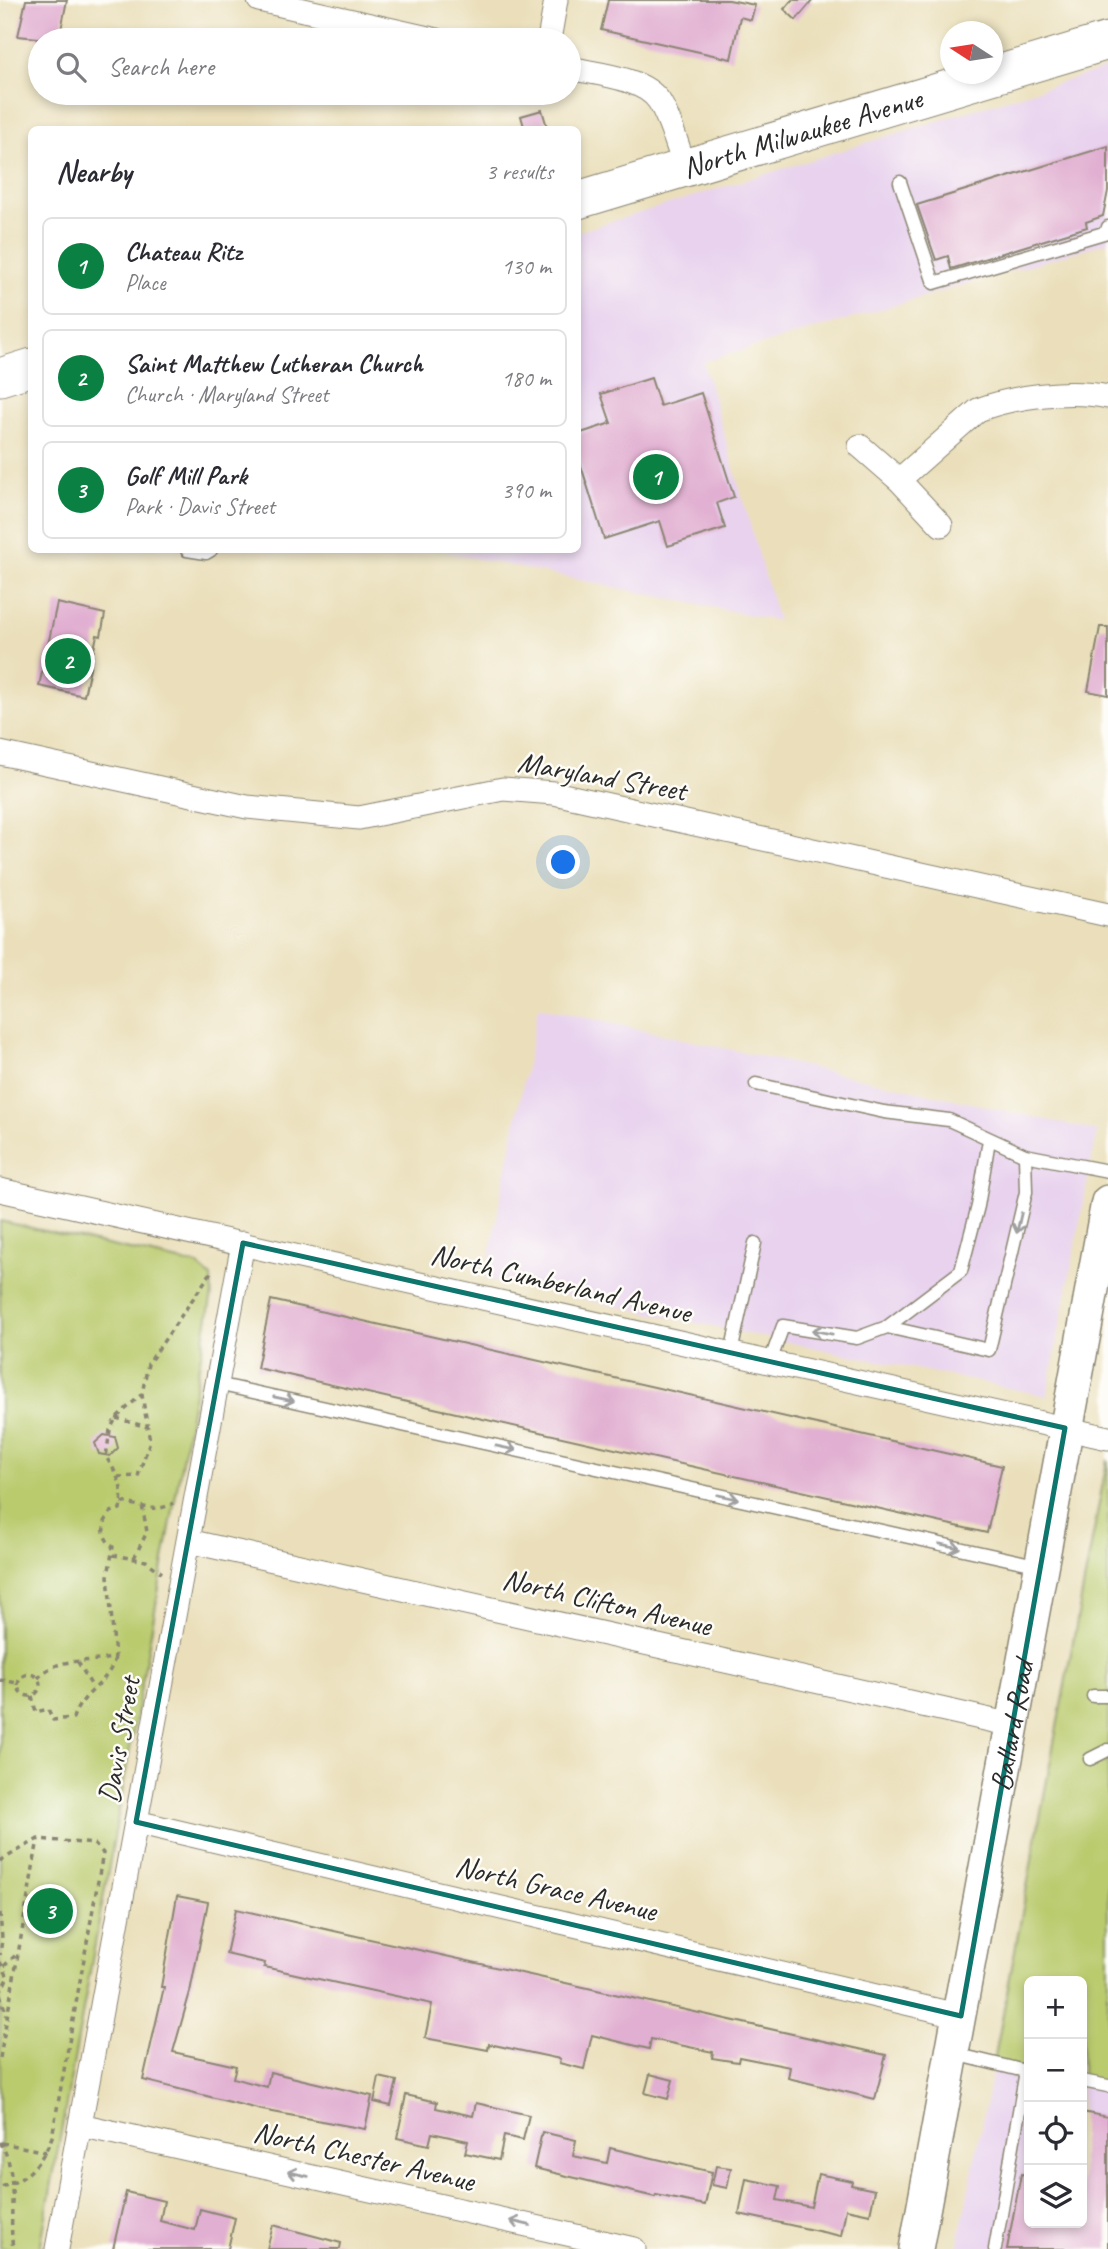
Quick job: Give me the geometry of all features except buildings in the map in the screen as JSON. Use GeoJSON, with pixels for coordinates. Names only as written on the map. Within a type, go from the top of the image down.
{"type":"FeatureCollection","features":[{"type":"Feature","properties":{"kind":"main road","name":"North Milwaukee Avenue"},"geometry":{"type":"LineString","coordinates":[[581,199],[1108,41]]}},
{"type":"Feature","properties":{"kind":"main road"},"geometry":{"type":"LineString","coordinates":[[0,377],[28,368]]}},
{"type":"Feature","properties":{"kind":"street"},"geometry":{"type":"LineString","coordinates":[[259,0],[384,28]]}},
{"type":"Feature","properties":{"kind":"street"},"geometry":{"type":"LineString","coordinates":[[551,28],[556,0]]}},
{"type":"Feature","properties":{"kind":"street"},"geometry":{"type":"LineString","coordinates":[[581,71],[619,79],[643,88],[658,100],[685,167]]}},
{"type":"Feature","properties":{"kind":"street"},"geometry":{"type":"LineString","coordinates":[[900,480],[978,410],[993,404],[1070,393],[1108,397]]}},
{"type":"Feature","properties":{"kind":"street"},"geometry":{"type":"LineString","coordinates":[[860,446],[900,480],[941,525]]}},
{"type":"Feature","properties":{"kind":"street","name":"Maryland Street"},"geometry":{"type":"LineString","coordinates":[[0,753],[247,807],[359,818],[503,789],[554,793],[1108,915]]}},
{"type":"Feature","properties":{"kind":"street","name":"North Cumberland Avenue"},"geometry":{"type":"LineString","coordinates":[[0,1190],[1108,1438]]}},
{"type":"Feature","properties":{"kind":"street","name":"Ballard Road"},"geometry":{"type":"LineString","coordinates":[[916,2249],[961,2016],[1040,1566],[1108,1202]]}},
{"type":"Feature","properties":{"kind":"street","name":"Davis Street"},"geometry":{"type":"LineString","coordinates":[[57,2249],[243,1243]]}},
{"type":"Feature","properties":{"kind":"street","name":"North Clifton Avenue"},"geometry":{"type":"LineString","coordinates":[[188,1541],[1012,1725]]}},
{"type":"Feature","properties":{"kind":"street","name":"North Grace Avenue"},"geometry":{"type":"LineString","coordinates":[[136,1822],[961,2016]]}},
{"type":"Feature","properties":{"kind":"street","name":"North Chester Avenue"},"geometry":{"type":"LineString","coordinates":[[80,2125],[634,2249]]}},
{"type":"Feature","properties":{"kind":"lane"},"geometry":{"type":"LineString","coordinates":[[900,182],[934,283],[1107,232],[1108,228]]}},
{"type":"Feature","properties":{"kind":"lane"},"geometry":{"type":"LineString","coordinates":[[756,1084],[884,1112],[949,1120],[1026,1155],[1108,1171]]}},
{"type":"Feature","properties":{"kind":"lane"},"geometry":{"type":"LineString","coordinates":[[770,1362],[781,1328],[785,1326],[857,1338],[887,1327],[961,1271],[978,1206],[989,1140]]}},
{"type":"Feature","properties":{"kind":"lane"},"geometry":{"type":"LineString","coordinates":[[887,1327],[989,1350],[1026,1192],[1026,1155]]}},
{"type":"Feature","properties":{"kind":"lane"},"geometry":{"type":"LineString","coordinates":[[732,1353],[755,1243]]}},
{"type":"Feature","properties":{"kind":"lane"},"geometry":{"type":"LineString","coordinates":[[217,1384],[1040,1566]]}},
{"type":"Feature","properties":{"kind":"lane"},"geometry":{"type":"LineString","coordinates":[[1093,1696],[1108,1696]]}},
{"type":"Feature","properties":{"kind":"lane"},"geometry":{"type":"LineString","coordinates":[[1090,1759],[1108,1750]]}},
{"type":"Feature","properties":{"kind":"lane"},"geometry":{"type":"LineString","coordinates":[[954,2054],[1024,2071]]}},
{"type":"Feature","properties":{"kind":"lane"},"geometry":{"type":"LineString","coordinates":[[1087,2082],[1108,2086]]}},
{"type":"Feature","properties":{"kind":"lane"},"geometry":{"type":"LineString","coordinates":[[995,2249],[1024,2093]]}},
{"type":"Feature","properties":{"kind":"path"},"geometry":{"type":"LineString","coordinates":[[118,1476],[138,1476],[150,1441],[142,1394],[148,1364],[212,1271]]}},
{"type":"Feature","properties":{"kind":"path"},"geometry":{"type":"LineString","coordinates":[[32,1696],[36,1712],[48,1709],[53,1720],[73,1718],[77,1707],[113,1668],[115,1657],[108,1576],[113,1547],[104,1536],[103,1527],[105,1519],[111,1512],[120,1509],[122,1502],[118,1476],[106,1457],[110,1430],[116,1418],[142,1394]]}},
{"type":"Feature","properties":{"kind":"path"},"geometry":{"type":"LineString","coordinates":[[116,1418],[147,1427]]}},
{"type":"Feature","properties":{"kind":"path"},"geometry":{"type":"LineString","coordinates":[[122,1502],[164,1509],[174,1502]]}},
{"type":"Feature","properties":{"kind":"path"},"geometry":{"type":"LineString","coordinates":[[134,1558],[147,1532],[142,1505]]}},
{"type":"Feature","properties":{"kind":"path"},"geometry":{"type":"LineString","coordinates":[[113,1555],[155,1565],[162,1573]]}},
{"type":"Feature","properties":{"kind":"path"},"geometry":{"type":"LineString","coordinates":[[38,1678],[51,1665],[62,1661],[78,1662],[115,1657]]}},
{"type":"Feature","properties":{"kind":"path"},"geometry":{"type":"LineString","coordinates":[[78,1662],[93,1689]]}},
{"type":"Feature","properties":{"kind":"path"},"geometry":{"type":"LineString","coordinates":[[18,1683],[25,1675],[38,1678]]}},
{"type":"Feature","properties":{"kind":"path"},"geometry":{"type":"LineString","coordinates":[[32,1696],[40,1688],[38,1678]]}},
{"type":"Feature","properties":{"kind":"path"},"geometry":{"type":"LineString","coordinates":[[0,1680],[18,1683]]}},
{"type":"Feature","properties":{"kind":"path"},"geometry":{"type":"LineString","coordinates":[[18,1683],[22,1693],[32,1696]]}},
{"type":"Feature","properties":{"kind":"path"},"geometry":{"type":"LineString","coordinates":[[0,2058],[38,1839]]}},
{"type":"Feature","properties":{"kind":"path"},"geometry":{"type":"LineString","coordinates":[[0,1861],[38,1839],[94,1844],[103,1853],[60,2098],[46,2152],[26,2177],[0,2187]]}},
{"type":"Feature","properties":{"kind":"path"},"geometry":{"type":"LineString","coordinates":[[0,1913],[0,1955]]}},
{"type":"Feature","properties":{"kind":"path"},"geometry":{"type":"LineString","coordinates":[[8,2017],[0,1993],[8,1977],[2,1964],[19,1951]]}},
{"type":"Feature","properties":{"kind":"path"},"geometry":{"type":"LineString","coordinates":[[0,2142],[46,2152]]}},
{"type":"Feature","properties":{"kind":"path"},"geometry":{"type":"LineString","coordinates":[[0,2142],[10,2166],[13,2249]]}},
{"type":"Feature","properties":{"kind":"highlighted area"},"geometry":{"type":"Polygon","coordinates":[[[243,1243],[1065,1428],[961,2016],[136,1822],[243,1243]]]}},
{"type":"Feature","properties":{"kind":"shaded area"},"geometry":{"type":"Polygon","coordinates":[[[1108,68],[1108,242],[703,362],[778,621],[449,553],[581,553],[581,231],[1108,68]]]}},
{"type":"Feature","properties":{"kind":"shaded area"},"geometry":{"type":"Polygon","coordinates":[[[538,1007],[1097,1131],[1047,1396],[485,1279],[538,1007]]]}},
{"type":"Feature","properties":{"kind":"shaded area"},"geometry":{"type":"Polygon","coordinates":[[[993,2067],[1024,2073],[1024,2228],[1087,2228],[1087,2085],[1108,2089],[1108,2249],[957,2249],[993,2067]]]}},
{"type":"Feature","properties":{"kind":"green space"},"geometry":{"type":"Polygon","coordinates":[[[0,1221],[197,1265],[211,1277],[212,1294],[40,2249],[0,2249],[0,1221]]]}},
{"type":"Feature","properties":{"kind":"green space"},"geometry":{"type":"Polygon","coordinates":[[[1108,1461],[1108,2089],[1087,2085],[1087,1976],[1024,1976],[1024,2073],[993,2067],[1108,1461]]]}},
{"type":"Feature","properties":{"kind":"place","name":"Chateau Ritz"},"geometry":{"type":"Point","coordinates":[656,477]}},
{"type":"Feature","properties":{"kind":"place","name":"Saint Matthew Lutheran Church"},"geometry":{"type":"Point","coordinates":[68,661]}},
{"type":"Feature","properties":{"kind":"place","name":"Golf Mill Park"},"geometry":{"type":"Point","coordinates":[50,1911]}}]}
